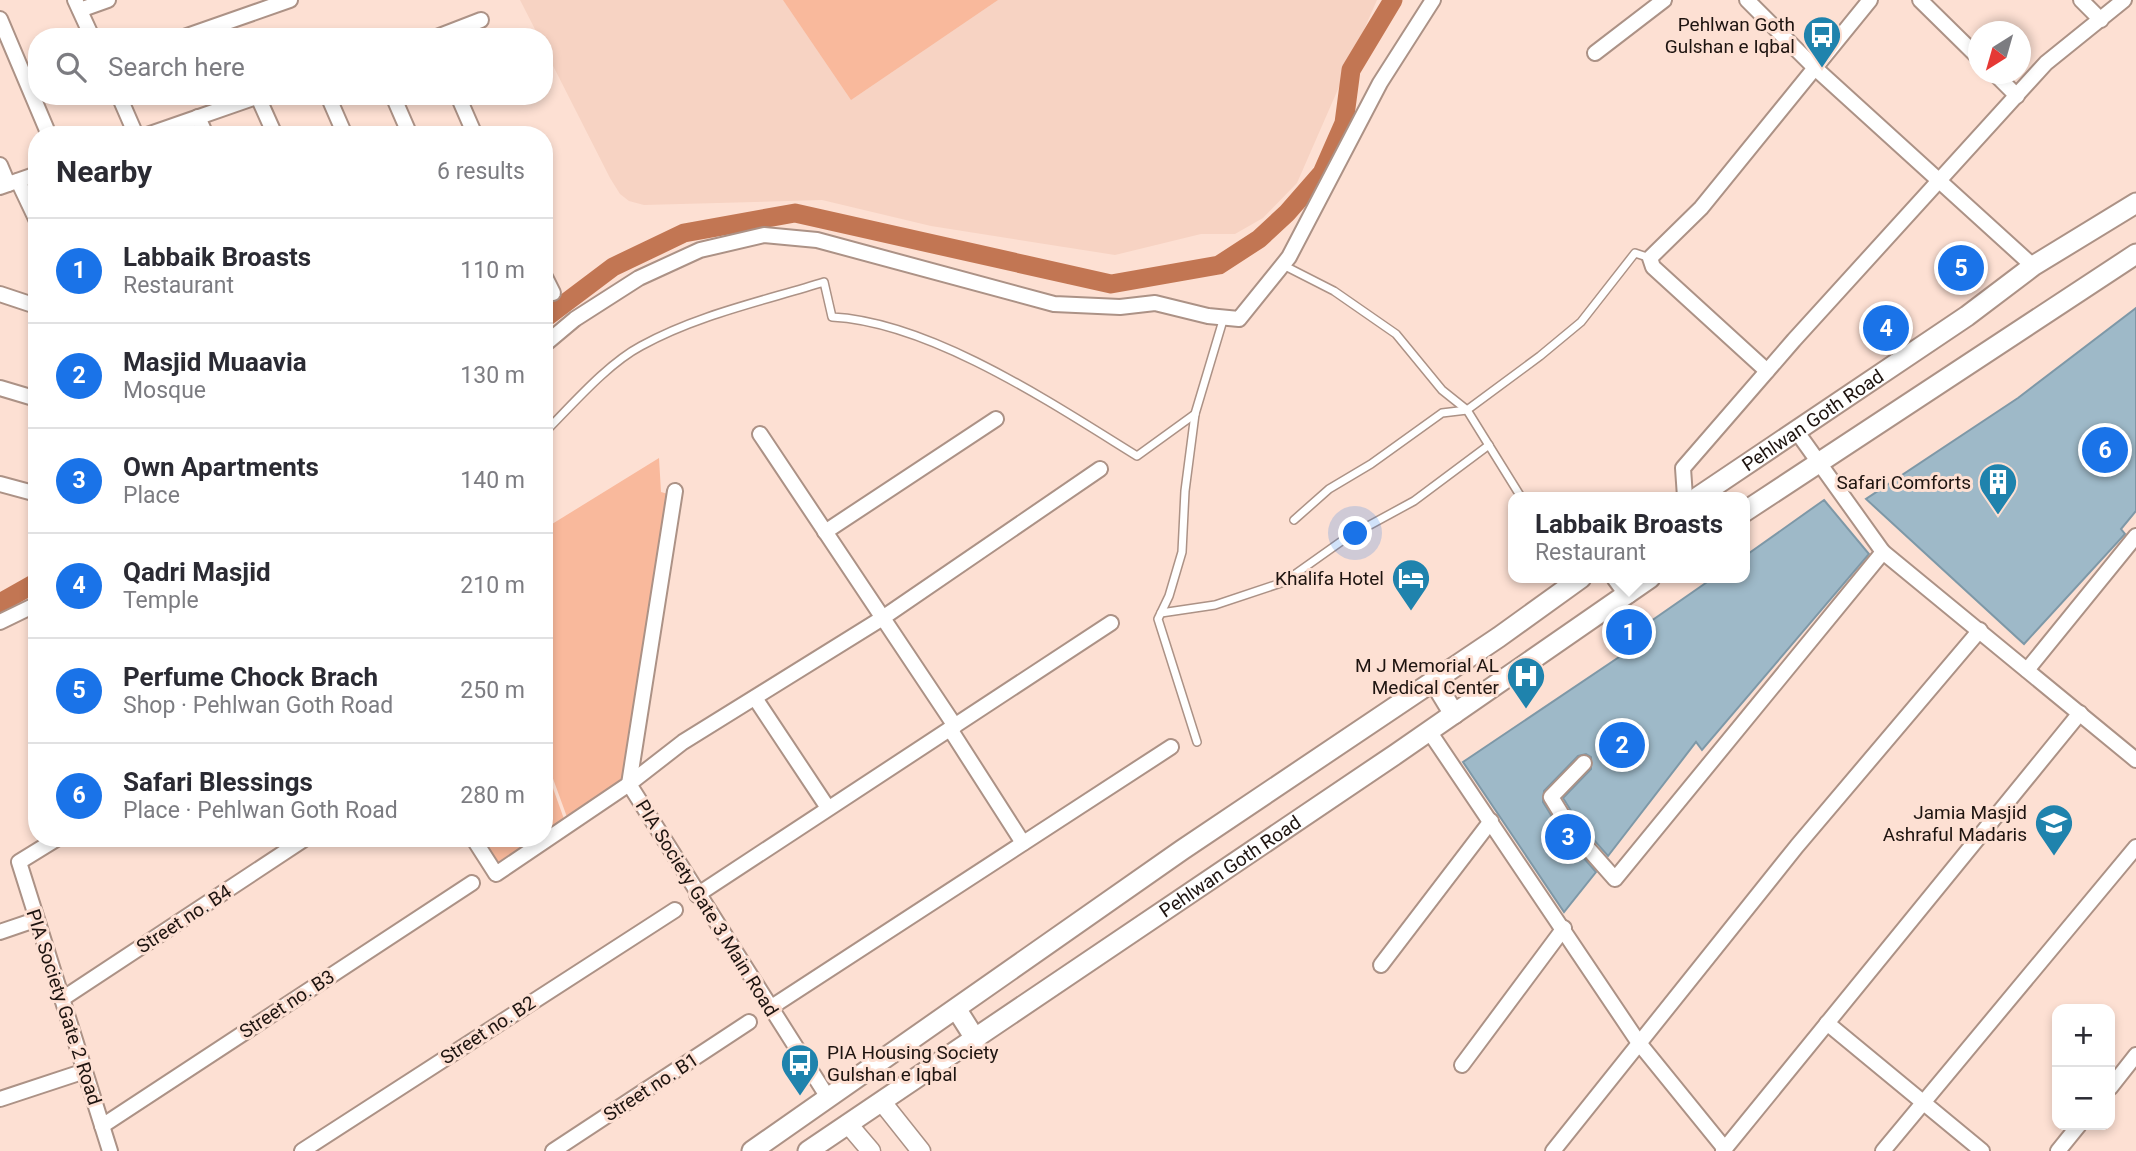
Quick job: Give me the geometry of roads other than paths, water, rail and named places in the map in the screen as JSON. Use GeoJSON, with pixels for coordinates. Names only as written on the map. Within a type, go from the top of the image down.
{"type":"FeatureCollection","features":[{"type":"Feature","properties":{"kind":"main road","name":"Pehlwan Goth Road"},"geometry":{"type":"LineString","coordinates":[[1706,492],[1967,316],[2033,266],[2136,203]]}},
{"type":"Feature","properties":{"kind":"main road","name":"Pehlwan Goth Road"},"geometry":{"type":"LineString","coordinates":[[1750,509],[2136,254]]}},
{"type":"Feature","properties":{"kind":"main road","name":"Pehlwan Goth Road"},"geometry":{"type":"LineString","coordinates":[[752,1151],[1182,850],[1434,681],[1569,583]]}},
{"type":"Feature","properties":{"kind":"main road","name":"Pehlwan Goth Road"},"geometry":{"type":"LineString","coordinates":[[808,1151],[976,1040],[1454,714],[1622,585]]}},
{"type":"Feature","properties":{"kind":"main road"},"geometry":{"type":"LineString","coordinates":[[1434,681],[1454,714]]}},
{"type":"Feature","properties":{"kind":"main road"},"geometry":{"type":"LineString","coordinates":[[957,1010],[976,1040]]}},
{"type":"Feature","properties":{"kind":"street"},"geometry":{"type":"LineString","coordinates":[[88,28],[78,5],[108,0]]}},
{"type":"Feature","properties":{"kind":"street"},"geometry":{"type":"LineString","coordinates":[[210,28],[290,0]]}},
{"type":"Feature","properties":{"kind":"street"},"geometry":{"type":"LineString","coordinates":[[553,337],[575,319],[639,278],[700,250],[764,235],[817,240],[1054,304],[1120,307],[1155,303],[1240,318],[1282,265],[1337,168],[1380,83],[1433,0]]}},
{"type":"Feature","properties":{"kind":"street"},"geometry":{"type":"LineString","coordinates":[[1595,53],[1664,0]]}},
{"type":"Feature","properties":{"kind":"street"},"geometry":{"type":"LineString","coordinates":[[1747,0],[1814,67],[2033,266]]}},
{"type":"Feature","properties":{"kind":"street"},"geometry":{"type":"LineString","coordinates":[[1767,371],[1653,267],[1650,258],[1701,208],[1870,0]]}},
{"type":"Feature","properties":{"kind":"street"},"geometry":{"type":"LineString","coordinates":[[1920,0],[1968,47]]}},
{"type":"Feature","properties":{"kind":"street"},"geometry":{"type":"LineString","coordinates":[[2081,0],[2101,20]]}},
{"type":"Feature","properties":{"kind":"street"},"geometry":{"type":"LineString","coordinates":[[1685,492],[1684,468],[1767,371],[2046,63],[2124,0]]}},
{"type":"Feature","properties":{"kind":"street"},"geometry":{"type":"LineString","coordinates":[[0,19],[28,85]]}},
{"type":"Feature","properties":{"kind":"street"},"geometry":{"type":"LineString","coordinates":[[460,28],[481,20]]}},
{"type":"Feature","properties":{"kind":"street"},"geometry":{"type":"LineString","coordinates":[[2005,84],[2017,96]]}},
{"type":"Feature","properties":{"kind":"street"},"geometry":{"type":"LineString","coordinates":[[36,105],[45,126]]}},
{"type":"Feature","properties":{"kind":"street"},"geometry":{"type":"LineString","coordinates":[[122,105],[132,126]]}},
{"type":"Feature","properties":{"kind":"street"},"geometry":{"type":"LineString","coordinates":[[172,126],[232,105]]}},
{"type":"Feature","properties":{"kind":"street"},"geometry":{"type":"LineString","coordinates":[[262,105],[271,126]]}},
{"type":"Feature","properties":{"kind":"street"},"geometry":{"type":"LineString","coordinates":[[332,105],[341,126]]}},
{"type":"Feature","properties":{"kind":"street"},"geometry":{"type":"LineString","coordinates":[[397,105],[407,126]]}},
{"type":"Feature","properties":{"kind":"street"},"geometry":{"type":"LineString","coordinates":[[462,105],[471,126]]}},
{"type":"Feature","properties":{"kind":"street"},"geometry":{"type":"LineString","coordinates":[[198,117],[202,126]]}},
{"type":"Feature","properties":{"kind":"street"},"geometry":{"type":"LineString","coordinates":[[0,165],[9,184],[28,209]]}},
{"type":"Feature","properties":{"kind":"street"},"geometry":{"type":"LineString","coordinates":[[9,184],[28,177]]}},
{"type":"Feature","properties":{"kind":"street"},"geometry":{"type":"LineString","coordinates":[[0,294],[28,303]]}},
{"type":"Feature","properties":{"kind":"street"},"geometry":{"type":"LineString","coordinates":[[0,388],[28,396]]}},
{"type":"Feature","properties":{"kind":"street"},"geometry":{"type":"LineString","coordinates":[[825,532],[996,419]]}},
{"type":"Feature","properties":{"kind":"street"},"geometry":{"type":"LineString","coordinates":[[1797,432],[1883,552],[2136,760]]}},
{"type":"Feature","properties":{"kind":"street"},"geometry":{"type":"LineString","coordinates":[[760,434],[953,728],[1023,843]]}},
{"type":"Feature","properties":{"kind":"street"},"geometry":{"type":"LineString","coordinates":[[629,784],[683,743],[881,619],[1100,469]]}},
{"type":"Feature","properties":{"kind":"street"},"geometry":{"type":"LineString","coordinates":[[0,484],[28,492]]}},
{"type":"Feature","properties":{"kind":"street"},"geometry":{"type":"LineString","coordinates":[[629,784],[675,491]]}},
{"type":"Feature","properties":{"kind":"street"},"geometry":{"type":"LineString","coordinates":[[2027,670],[2136,536]]}},
{"type":"Feature","properties":{"kind":"street"},"geometry":{"type":"LineString","coordinates":[[1584,763],[1550,797],[1570,828],[1615,879],[1883,552]]}},
{"type":"Feature","properties":{"kind":"street"},"geometry":{"type":"LineString","coordinates":[[0,622],[28,608]]}},
{"type":"Feature","properties":{"kind":"street"},"geometry":{"type":"LineString","coordinates":[[697,895],[1111,623]]}},
{"type":"Feature","properties":{"kind":"street"},"geometry":{"type":"LineString","coordinates":[[1553,1151],[1797,846],[1980,630]]}},
{"type":"Feature","properties":{"kind":"street"},"geometry":{"type":"LineString","coordinates":[[755,698],[828,808]]}},
{"type":"Feature","properties":{"kind":"street"},"geometry":{"type":"LineString","coordinates":[[1429,731],[1639,1043],[1724,1150],[2080,713]]}},
{"type":"Feature","properties":{"kind":"street"},"geometry":{"type":"LineString","coordinates":[[770,1008],[1171,747]]}},
{"type":"Feature","properties":{"kind":"street","name":"PIA Society Gate 3 Main Road"},"geometry":{"type":"LineString","coordinates":[[553,835],[629,784],[827,1096]]}},
{"type":"Feature","properties":{"kind":"street"},"geometry":{"type":"LineString","coordinates":[[1381,965],[1491,821]]}},
{"type":"Feature","properties":{"kind":"street","name":"PIA Society Gate 2 Road"},"geometry":{"type":"LineString","coordinates":[[43,847],[19,862],[35,920],[110,1151]]}},
{"type":"Feature","properties":{"kind":"street","name":"Street no. B4"},"geometry":{"type":"LineString","coordinates":[[62,999],[292,847]]}},
{"type":"Feature","properties":{"kind":"street","name":"PIA Society Gate 3 Main Road"},"geometry":{"type":"LineString","coordinates":[[479,847],[496,874],[536,847]]}},
{"type":"Feature","properties":{"kind":"street"},"geometry":{"type":"LineString","coordinates":[[1883,1151],[2136,847]]}},
{"type":"Feature","properties":{"kind":"street","name":"Street no. B3"},"geometry":{"type":"LineString","coordinates":[[102,1126],[472,883]]}},
{"type":"Feature","properties":{"kind":"street","name":"Street no. B2"},"geometry":{"type":"LineString","coordinates":[[302,1151],[675,909]]}},
{"type":"Feature","properties":{"kind":"street"},"geometry":{"type":"LineString","coordinates":[[0,932],[35,920]]}},
{"type":"Feature","properties":{"kind":"street"},"geometry":{"type":"LineString","coordinates":[[1462,1065],[1564,928]]}},
{"type":"Feature","properties":{"kind":"street","name":"Street no. B1"},"geometry":{"type":"LineString","coordinates":[[553,1151],[749,1022]]}},
{"type":"Feature","properties":{"kind":"street"},"geometry":{"type":"LineString","coordinates":[[1827,1023],[1982,1151]]}},
{"type":"Feature","properties":{"kind":"street"},"geometry":{"type":"LineString","coordinates":[[2115,1082],[2136,1055]]}},
{"type":"Feature","properties":{"kind":"street"},"geometry":{"type":"LineString","coordinates":[[0,1100],[85,1071]]}},
{"type":"Feature","properties":{"kind":"street"},"geometry":{"type":"LineString","coordinates":[[882,1102],[921,1151]]}},
{"type":"Feature","properties":{"kind":"street"},"geometry":{"type":"LineString","coordinates":[[848,1124],[871,1151]]}},
{"type":"Feature","properties":{"kind":"street"},"geometry":{"type":"LineString","coordinates":[[2058,1151],[2075,1130]]}},
{"type":"Feature","properties":{"kind":"lane"},"geometry":{"type":"LineString","coordinates":[[1294,520],[1329,489],[1371,464],[1442,414],[1467,410],[1581,322],[1635,253],[1650,258]]}},
{"type":"Feature","properties":{"kind":"lane"},"geometry":{"type":"LineString","coordinates":[[1282,265],[1334,291],[1395,334],[1442,390],[1467,410],[1518,492]]}},
{"type":"Feature","properties":{"kind":"lane"},"geometry":{"type":"LineString","coordinates":[[553,423],[639,347],[695,321],[824,282],[832,317],[855,318],[949,349],[1027,389],[1137,456],[1195,414]]}},
{"type":"Feature","properties":{"kind":"lane"},"geometry":{"type":"LineString","coordinates":[[1198,742],[1158,619],[1182,552],[1185,491],[1195,414],[1224,317]]}},
{"type":"Feature","properties":{"kind":"lane"},"geometry":{"type":"LineString","coordinates":[[1161,613],[1215,606],[1284,582],[1346,538],[1414,501],[1489,445]]}},
{"type":"Feature","properties":{"kind":"waterway"},"geometry":{"type":"LineString","coordinates":[[553,312],[613,267],[684,233],[795,213],[1111,284],[1219,265],[1259,239],[1287,213],[1322,173],[1344,123],[1351,70],[1393,0]]}},
{"type":"Feature","properties":{"kind":"waterway"},"geometry":{"type":"LineString","coordinates":[[0,603],[28,587]]}},
{"type":"Feature","properties":{"kind":"place","name":"Pehlwan Goth Gulshan e Iqbal"},"geometry":{"type":"Point","coordinates":[1822,69]}},
{"type":"Feature","properties":{"kind":"place","name":"Perfume Chock Brach"},"geometry":{"type":"Point","coordinates":[1961,268]}},
{"type":"Feature","properties":{"kind":"place","name":"Qadri Masjid"},"geometry":{"type":"Point","coordinates":[1886,328]}},
{"type":"Feature","properties":{"kind":"place","name":"Safari Blessings"},"geometry":{"type":"Point","coordinates":[2105,450]}},
{"type":"Feature","properties":{"kind":"place","name":"Safari Comforts"},"geometry":{"type":"Point","coordinates":[1998,516]}},
{"type":"Feature","properties":{"kind":"place","name":"Khalifa Hotel"},"geometry":{"type":"Point","coordinates":[1411,612]}},
{"type":"Feature","properties":{"kind":"place","name":"Labbaik Broasts"},"geometry":{"type":"Point","coordinates":[1629,632]}},
{"type":"Feature","properties":{"kind":"place","name":"M J Memorial AL Medical Center"},"geometry":{"type":"Point","coordinates":[1526,710]}},
{"type":"Feature","properties":{"kind":"place","name":"Masjid Muaavia"},"geometry":{"type":"Point","coordinates":[1622,745]}},
{"type":"Feature","properties":{"kind":"place","name":"Own Apartments"},"geometry":{"type":"Point","coordinates":[1568,837]}},
{"type":"Feature","properties":{"kind":"place","name":"Jamia Masjid Ashraful Madaris"},"geometry":{"type":"Point","coordinates":[2054,857]}},
{"type":"Feature","properties":{"kind":"place","name":"PIA Housing Society Gulshan e Iqbal"},"geometry":{"type":"Point","coordinates":[800,1097]}}]}
